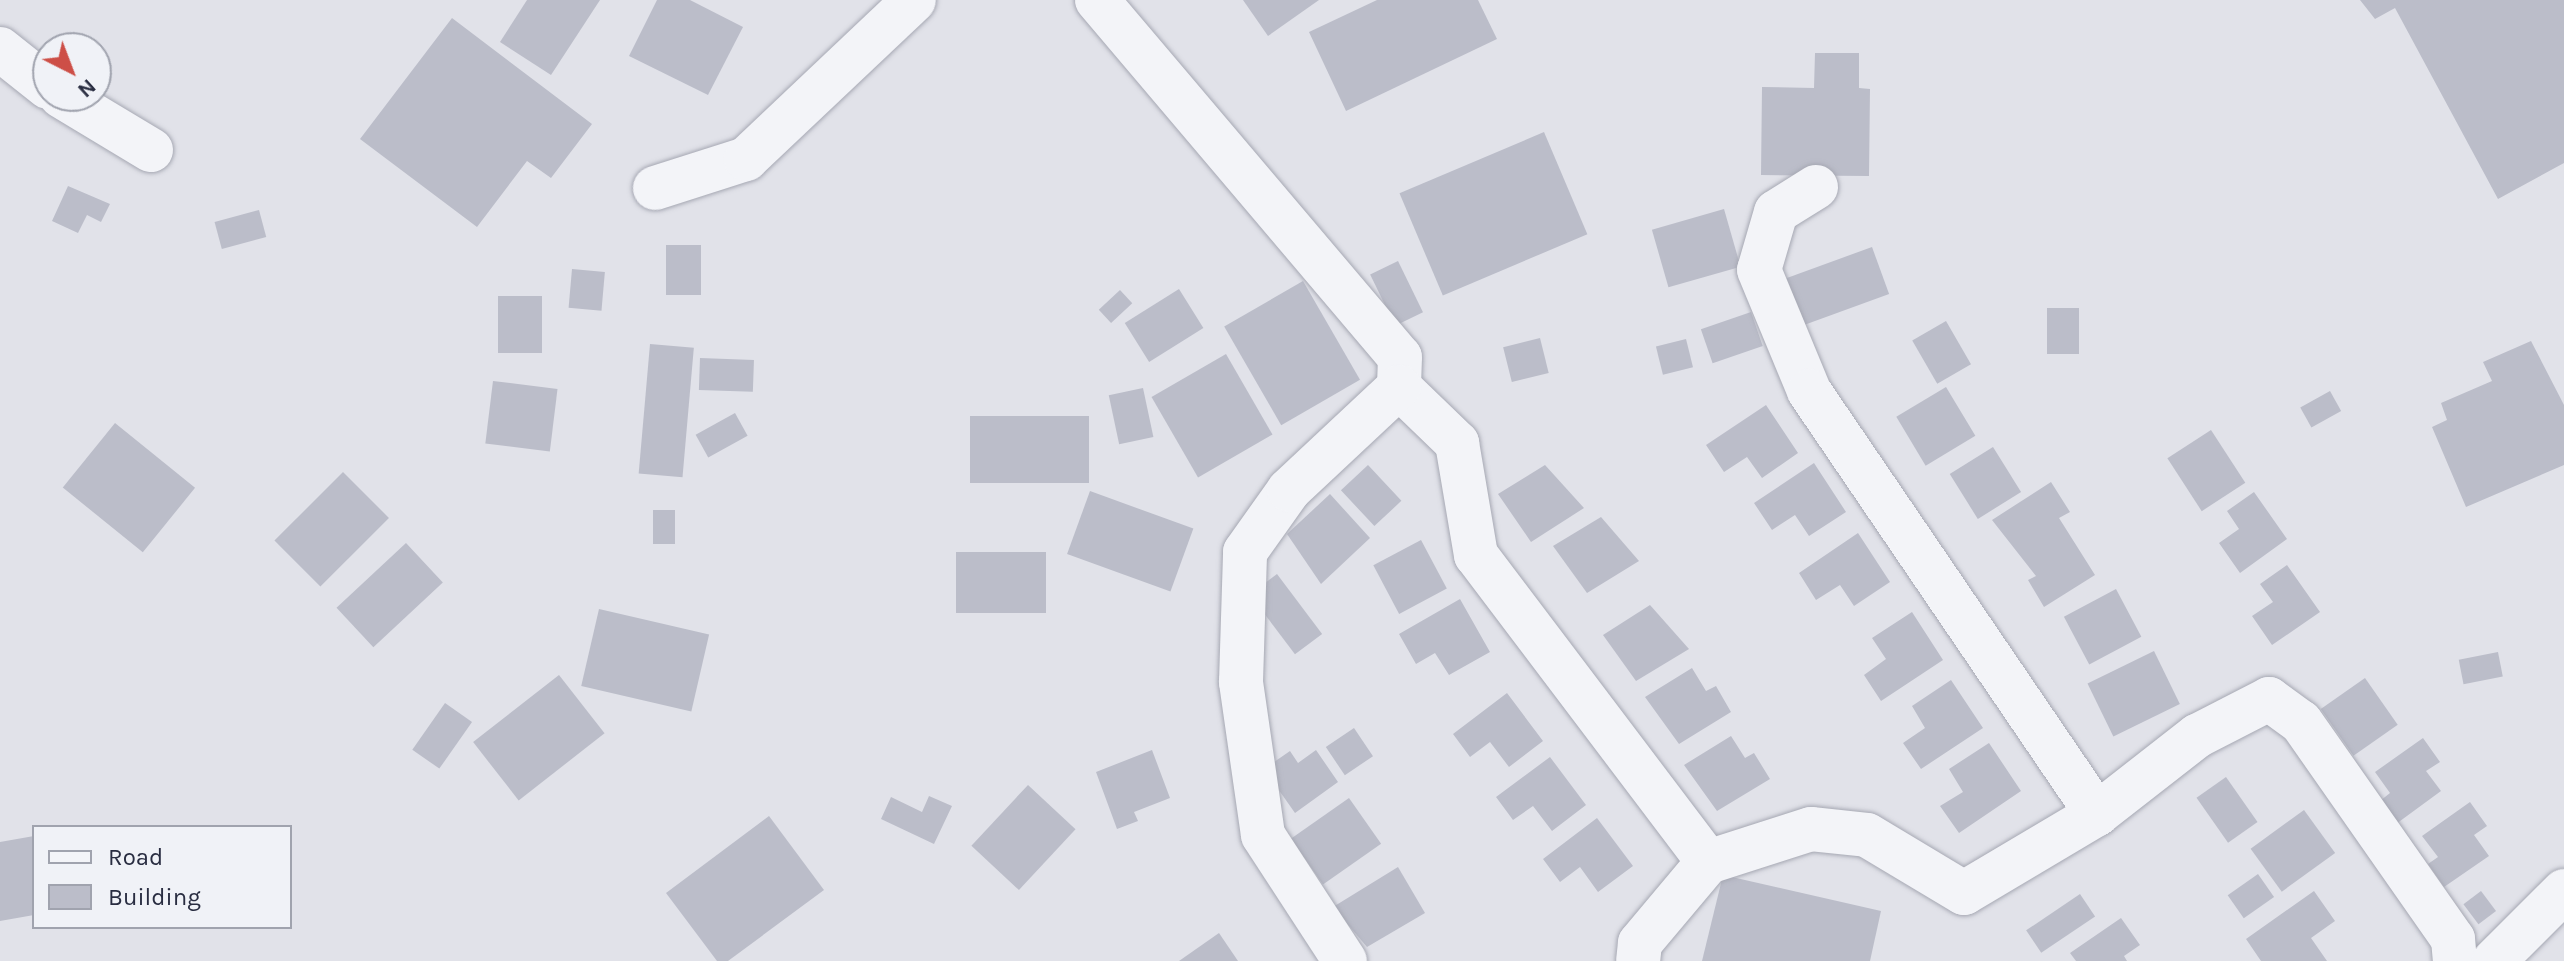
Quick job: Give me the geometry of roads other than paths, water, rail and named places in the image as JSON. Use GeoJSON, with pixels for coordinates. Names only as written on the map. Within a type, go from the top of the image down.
{"type":"FeatureCollection","features":[{"type":"Feature","properties":{"kind":"street"},"geometry":{"type":"LineString","coordinates":[[655,188],[746,159],[914,0]]}},
{"type":"Feature","properties":{"kind":"street"},"geometry":{"type":"LineString","coordinates":[[1097,0],[1400,357],[1399,387],[1289,490],[1245,552],[1241,682],[1263,835],[1345,961]]}},
{"type":"Feature","properties":{"kind":"street"},"geometry":{"type":"LineString","coordinates":[[0,49],[32,74]]}},
{"type":"Feature","properties":{"kind":"street"},"geometry":{"type":"LineString","coordinates":[[88,112],[151,150]]}},
{"type":"Feature","properties":{"kind":"street"},"geometry":{"type":"LineString","coordinates":[[1816,187],[1776,212],[1759,270],[1809,391],[2097,814]]}},
{"type":"Feature","properties":{"kind":"street"},"geometry":{"type":"LineString","coordinates":[[1399,387],[1457,443],[1476,555],[1708,862]]}},
{"type":"Feature","properties":{"kind":"street"},"geometry":{"type":"LineString","coordinates":[[1638,961],[1640,943],[1708,862],[1811,829],[1867,835],[1964,893],[2097,814],[2197,736],[2269,699],[2301,722],[2453,939],[2455,961]]}},
{"type":"Feature","properties":{"kind":"street"},"geometry":{"type":"LineString","coordinates":[[2494,961],[2564,891]]}}]}
